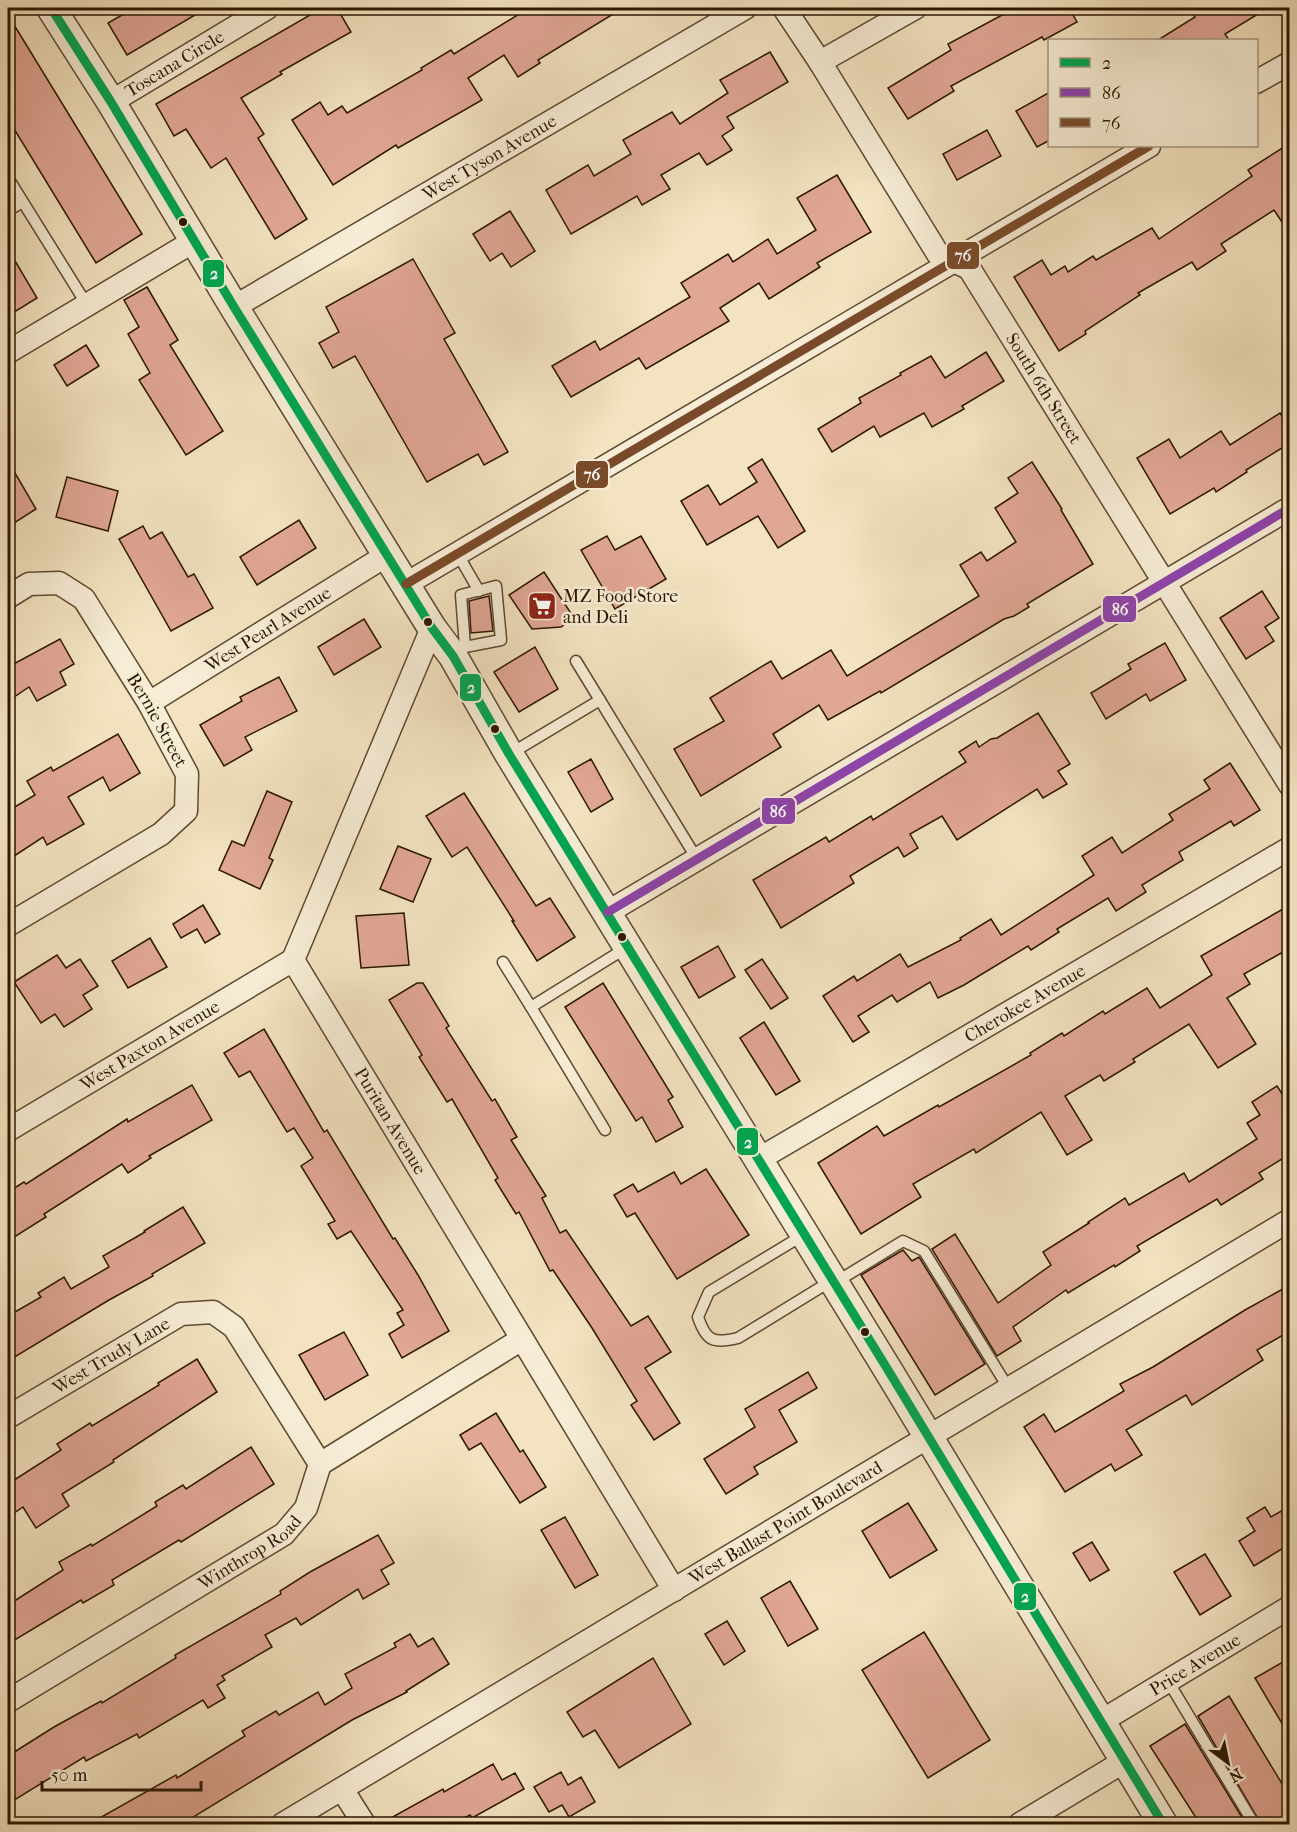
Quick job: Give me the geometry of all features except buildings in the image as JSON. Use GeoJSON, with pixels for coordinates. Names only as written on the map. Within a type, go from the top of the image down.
{"type":"FeatureCollection","features":[{"type":"Feature","properties":{"kind":"street"},"geometry":{"type":"LineString","coordinates":[[51,8],[111,102],[432,628],[459,652],[509,754],[834,1281],[1123,1762],[1163,1824]]}},
{"type":"Feature","properties":{"kind":"street","name":"Toscana Circle"},"geometry":{"type":"LineString","coordinates":[[111,102],[267,8]]}},
{"type":"Feature","properties":{"kind":"street","name":"West Tyson Avenue"},"geometry":{"type":"LineString","coordinates":[[234,307],[744,8]]}},
{"type":"Feature","properties":{"kind":"street","name":"South 6th Street"},"geometry":{"type":"LineString","coordinates":[[784,8],[820,62],[938,254],[969,268],[1290,785]]}},
{"type":"Feature","properties":{"kind":"street"},"geometry":{"type":"LineString","coordinates":[[820,62],[915,8]]}},
{"type":"Feature","properties":{"kind":"street"},"geometry":{"type":"LineString","coordinates":[[1258,81],[1290,63]]}},
{"type":"Feature","properties":{"kind":"street"},"geometry":{"type":"LineString","coordinates":[[406,584],[1147,147]]}},
{"type":"Feature","properties":{"kind":"street"},"geometry":{"type":"LineString","coordinates":[[8,352],[195,241]]}},
{"type":"Feature","properties":{"kind":"street"},"geometry":{"type":"LineString","coordinates":[[608,912],[1290,508]]}},
{"type":"Feature","properties":{"kind":"street","name":"West Pearl Avenue"},"geometry":{"type":"LineString","coordinates":[[149,704],[387,555]]}},
{"type":"Feature","properties":{"kind":"street","name":"Bernie Street"},"geometry":{"type":"LineString","coordinates":[[8,597],[29,584],[59,583],[84,599],[149,704],[187,774],[186,811],[161,834],[8,925]]}},
{"type":"Feature","properties":{"kind":"street"},"geometry":{"type":"LineString","coordinates":[[292,960],[432,628]]}},
{"type":"Feature","properties":{"kind":"street","name":"Cherokee Avenue"},"geometry":{"type":"LineString","coordinates":[[759,1159],[1290,848]]}},
{"type":"Feature","properties":{"kind":"street","name":"West Paxton Avenue"},"geometry":{"type":"LineString","coordinates":[[8,1130],[292,960]]}},
{"type":"Feature","properties":{"kind":"street","name":"Puritan Avenue"},"geometry":{"type":"LineString","coordinates":[[292,960],[674,1590]]}},
{"type":"Feature","properties":{"kind":"street","name":"West Ballast Point Boulevard"},"geometry":{"type":"LineString","coordinates":[[284,1824],[1290,1220]]}},
{"type":"Feature","properties":{"kind":"street","name":"West Trudy Lane"},"geometry":{"type":"LineString","coordinates":[[8,1417],[181,1314],[213,1312],[234,1327],[320,1464]]}},
{"type":"Feature","properties":{"kind":"street"},"geometry":{"type":"LineString","coordinates":[[320,1464],[522,1339]]}},
{"type":"Feature","properties":{"kind":"street","name":"Winthrop Road"},"geometry":{"type":"LineString","coordinates":[[8,1701],[284,1534],[306,1508],[320,1464]]}},
{"type":"Feature","properties":{"kind":"street","name":"Price Avenue"},"geometry":{"type":"LineString","coordinates":[[1100,1722],[1290,1607]]}},
{"type":"Feature","properties":{"kind":"street"},"geometry":{"type":"LineString","coordinates":[[1020,1824],[1123,1762]]}},
{"type":"Feature","properties":{"kind":"street"},"geometry":{"type":"LineString","coordinates":[[342,1790],[364,1824]]}},
{"type":"Feature","properties":{"kind":"lane"},"geometry":{"type":"LineString","coordinates":[[8,178],[87,305]]}},
{"type":"Feature","properties":{"kind":"lane"},"geometry":{"type":"LineString","coordinates":[[8,211],[22,202]]}},
{"type":"Feature","properties":{"kind":"lane"},"geometry":{"type":"LineString","coordinates":[[457,553],[479,591]]}},
{"type":"Feature","properties":{"kind":"lane"},"geometry":{"type":"LineString","coordinates":[[496,586],[501,640],[459,652],[461,595],[496,586]]}},
{"type":"Feature","properties":{"kind":"lane"},"geometry":{"type":"LineString","coordinates":[[576,661],[697,859]]}},
{"type":"Feature","properties":{"kind":"lane"},"geometry":{"type":"LineString","coordinates":[[509,754],[600,700]]}},
{"type":"Feature","properties":{"kind":"lane"},"geometry":{"type":"LineString","coordinates":[[531,1007],[629,946]]}},
{"type":"Feature","properties":{"kind":"lane"},"geometry":{"type":"LineString","coordinates":[[503,962],[605,1130]]}},
{"type":"Feature","properties":{"kind":"lane"},"geometry":{"type":"LineString","coordinates":[[805,1234],[709,1292],[698,1317],[704,1333],[711,1339],[724,1341],[738,1338],[903,1241],[924,1251],[1009,1389]]}},
{"type":"Feature","properties":{"kind":"lane"},"geometry":{"type":"LineString","coordinates":[[1168,1681],[1254,1824]]}},
{"type":"Feature","properties":{"kind":"transit line","name":"2"},"geometry":{"type":"LineString","coordinates":[[51,8],[111,102],[432,628],[453,656],[509,754],[888,1370],[1163,1824]]}},
{"type":"Feature","properties":{"kind":"transit line","name":"76"},"geometry":{"type":"LineString","coordinates":[[406,584],[1147,147]]}},
{"type":"Feature","properties":{"kind":"transit line","name":"86"},"geometry":{"type":"LineString","coordinates":[[608,912],[1290,508]]}},
{"type":"Feature","properties":{"kind":"place","name":"MZ Food Store and Deli"},"geometry":{"type":"Point","coordinates":[542,606]}}]}
